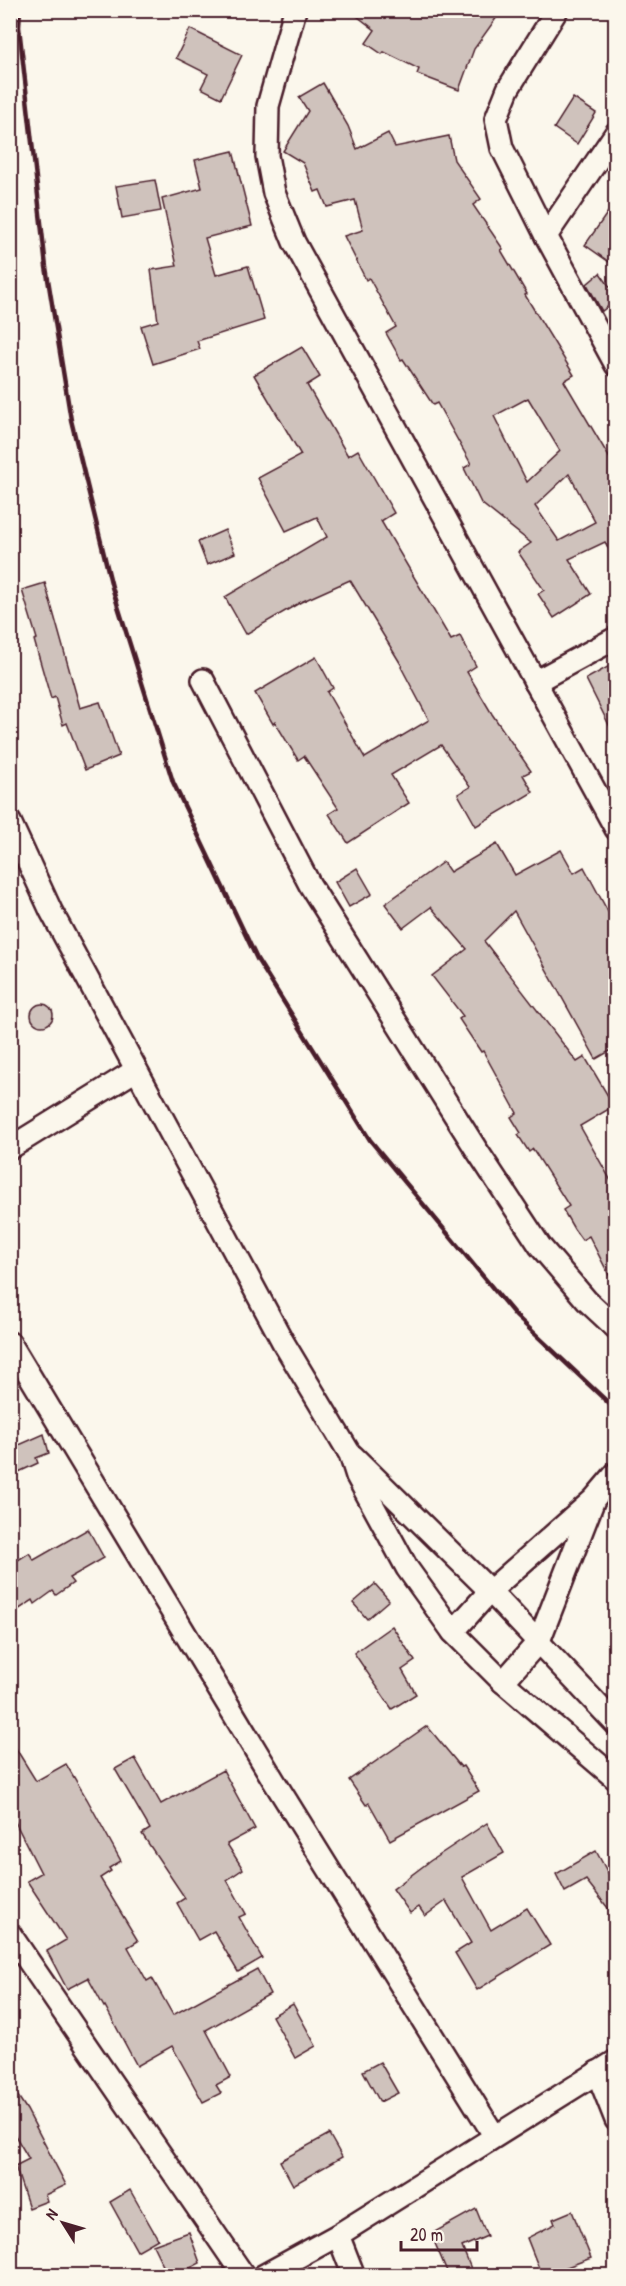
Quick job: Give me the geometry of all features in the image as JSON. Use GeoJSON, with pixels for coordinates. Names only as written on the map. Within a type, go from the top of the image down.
{"type":"FeatureCollection","features":[{"type":"Feature","properties":{"kind":"street"},"geometry":{"type":"LineString","coordinates":[[295,10],[268,106],[267,156],[274,193],[294,242],[615,829]]}},
{"type":"Feature","properties":{"kind":"street"},"geometry":{"type":"LineString","coordinates":[[557,10],[508,89],[496,119],[502,148],[615,365]]}},
{"type":"Feature","properties":{"kind":"street"},"geometry":{"type":"LineString","coordinates":[[546,236],[615,133]]}},
{"type":"Feature","properties":{"kind":"street"},"geometry":{"type":"LineString","coordinates":[[535,682],[615,638]]}},
{"type":"Feature","properties":{"kind":"street"},"geometry":{"type":"LineString","coordinates":[[203,680],[310,885],[476,1149],[540,1246],[586,1301],[615,1328]]}},
{"type":"Feature","properties":{"kind":"street"},"geometry":{"type":"LineString","coordinates":[[10,822],[51,910],[283,1342],[350,1454],[357,1476],[406,1568],[453,1632],[503,1682],[615,1779]]}},
{"type":"Feature","properties":{"kind":"street"},"geometry":{"type":"LineString","coordinates":[[10,1148],[136,1070]]}},
{"type":"Feature","properties":{"kind":"street"},"geometry":{"type":"LineString","coordinates":[[10,1343],[274,1781],[494,2135]]}},
{"type":"Feature","properties":{"kind":"street"},"geometry":{"type":"LineString","coordinates":[[350,1454],[490,1591],[615,1724]]}},
{"type":"Feature","properties":{"kind":"street"},"geometry":{"type":"LineString","coordinates":[[453,1632],[490,1591],[594,1499],[615,1473]]}},
{"type":"Feature","properties":{"kind":"street"},"geometry":{"type":"LineString","coordinates":[[503,1682],[539,1641],[594,1499]]}},
{"type":"Feature","properties":{"kind":"street"},"geometry":{"type":"LineString","coordinates":[[10,1934],[244,2276]]}},
{"type":"Feature","properties":{"kind":"street"},"geometry":{"type":"LineString","coordinates":[[262,2276],[338,2235],[494,2135],[606,2067],[615,2120]]}},
{"type":"Feature","properties":{"kind":"street"},"geometry":{"type":"LineString","coordinates":[[338,2235],[354,2276]]}},
{"type":"Feature","properties":{"kind":"building"},"geometry":{"type":"Polygon","coordinates":[[[349,10],[502,10],[474,49],[459,90],[417,74],[419,69],[384,52],[382,54],[366,43],[375,30],[349,10]]]}},
{"type":"Feature","properties":{"kind":"building"},"geometry":{"type":"Polygon","coordinates":[[[190,29],[242,55],[221,98],[201,88],[208,74],[176,58],[190,29]]]}},
{"type":"Feature","properties":{"kind":"building"},"geometry":{"type":"Polygon","coordinates":[[[323,83],[348,126],[357,149],[388,133],[395,147],[449,136],[454,160],[481,199],[473,205],[503,249],[501,250],[527,294],[525,295],[574,375],[564,381],[615,467],[615,561],[605,542],[569,559],[591,594],[554,618],[538,594],[544,590],[518,552],[531,543],[481,503],[464,468],[471,464],[437,403],[433,405],[403,359],[401,360],[386,333],[396,327],[369,278],[366,280],[344,236],[363,230],[355,200],[327,207],[320,190],[315,192],[303,163],[283,151],[308,111],[299,97],[323,83]],[[528,398],[494,416],[527,482],[560,451],[528,398]],[[569,474],[535,506],[559,541],[595,522],[569,474]]]}},
{"type":"Feature","properties":{"kind":"building"},"geometry":{"type":"Polygon","coordinates":[[[573,98],[596,113],[577,144],[554,128],[573,98]]]}},
{"type":"Feature","properties":{"kind":"building"},"geometry":{"type":"Polygon","coordinates":[[[233,151],[252,226],[205,238],[216,275],[248,266],[264,320],[197,341],[200,349],[153,364],[141,326],[158,321],[151,270],[177,266],[162,199],[202,188],[195,160],[233,151]]]}},
{"type":"Feature","properties":{"kind":"building"},"geometry":{"type":"Polygon","coordinates":[[[155,180],[161,211],[122,218],[116,186],[155,180]]]}},
{"type":"Feature","properties":{"kind":"building"},"geometry":{"type":"Polygon","coordinates":[[[615,202],[615,266],[585,245],[615,202]]]}},
{"type":"Feature","properties":{"kind":"building"},"geometry":{"type":"Polygon","coordinates":[[[600,273],[615,294],[615,301],[602,311],[587,284],[600,273]]]}},
{"type":"Feature","properties":{"kind":"building"},"geometry":{"type":"Polygon","coordinates":[[[302,347],[320,377],[307,385],[348,456],[358,450],[394,513],[381,521],[451,640],[460,636],[476,666],[467,672],[492,714],[531,771],[523,775],[533,792],[476,826],[458,794],[470,787],[441,745],[391,775],[409,803],[348,843],[329,814],[338,808],[304,756],[298,760],[255,693],[316,657],[333,688],[327,692],[365,758],[429,720],[402,666],[350,580],[301,602],[246,634],[225,597],[327,537],[317,517],[286,531],[258,478],[301,455],[254,375],[302,347]]]}},
{"type":"Feature","properties":{"kind":"building"},"geometry":{"type":"Polygon","coordinates":[[[225,530],[235,553],[207,565],[198,542],[225,530]]]}},
{"type":"Feature","properties":{"kind":"building"},"geometry":{"type":"Polygon","coordinates":[[[45,583],[80,708],[100,702],[119,756],[85,770],[67,723],[63,725],[55,697],[51,699],[34,640],[37,639],[22,590],[45,583]]]}},
{"type":"Feature","properties":{"kind":"building"},"geometry":{"type":"Polygon","coordinates":[[[615,663],[615,737],[586,679],[615,663]]]}},
{"type":"Feature","properties":{"kind":"building"},"geometry":{"type":"Polygon","coordinates":[[[497,844],[515,875],[561,850],[574,873],[584,867],[615,925],[615,1048],[596,1059],[514,911],[484,941],[577,1062],[585,1057],[614,1106],[580,1126],[615,1188],[615,1287],[589,1236],[582,1240],[574,1229],[563,1210],[569,1206],[533,1149],[529,1152],[518,1135],[521,1133],[511,1117],[517,1113],[483,1051],[481,1052],[459,1019],[463,1016],[432,976],[467,949],[431,907],[403,928],[385,904],[443,862],[450,872],[497,844]]]}},
{"type":"Feature","properties":{"kind":"building"},"geometry":{"type":"Polygon","coordinates":[[[357,868],[372,894],[349,907],[335,882],[357,868]]]}},
{"type":"Feature","properties":{"kind":"building"},"geometry":{"type":"Polygon","coordinates":[[[42,1004],[50,1007],[53,1015],[50,1023],[42,1026],[34,1023],[31,1015],[34,1007],[42,1004]]]}},
{"type":"Feature","properties":{"kind":"building"},"geometry":{"type":"Polygon","coordinates":[[[44,1434],[49,1453],[36,1458],[38,1463],[10,1476],[10,1449],[44,1434]]]}},
{"type":"Feature","properties":{"kind":"building"},"geometry":{"type":"Polygon","coordinates":[[[88,1529],[104,1558],[69,1578],[73,1583],[56,1595],[53,1591],[35,1604],[33,1600],[10,1615],[10,1565],[29,1553],[34,1560],[88,1529]]]}},
{"type":"Feature","properties":{"kind":"building"},"geometry":{"type":"Polygon","coordinates":[[[375,1584],[389,1600],[367,1619],[353,1603],[375,1584]]]}},
{"type":"Feature","properties":{"kind":"building"},"geometry":{"type":"Polygon","coordinates":[[[392,1626],[415,1661],[402,1670],[416,1694],[392,1709],[354,1653],[392,1626]]]}},
{"type":"Feature","properties":{"kind":"building"},"geometry":{"type":"Polygon","coordinates":[[[427,1726],[461,1767],[463,1766],[479,1791],[390,1840],[369,1803],[366,1805],[349,1780],[427,1726]]]}},
{"type":"Feature","properties":{"kind":"building"},"geometry":{"type":"Polygon","coordinates":[[[10,1739],[36,1781],[66,1764],[87,1799],[121,1861],[109,1868],[111,1871],[100,1878],[138,1941],[128,1947],[147,1981],[152,1978],[173,2015],[257,1969],[270,1994],[206,2030],[231,2077],[216,2085],[221,2093],[203,2102],[172,2046],[137,2066],[88,1978],[67,1989],[47,1951],[66,1940],[27,1881],[41,1873],[10,1812],[10,1739]]]}},
{"type":"Feature","properties":{"kind":"building"},"geometry":{"type":"Polygon","coordinates":[[[135,1758],[161,1804],[223,1770],[255,1829],[227,1844],[243,1869],[227,1880],[246,1914],[239,1917],[262,1958],[238,1972],[214,1931],[198,1940],[177,1903],[185,1898],[142,1834],[150,1829],[115,1769],[135,1758]]]}},
{"type":"Feature","properties":{"kind":"building"},"geometry":{"type":"Polygon","coordinates":[[[487,1823],[504,1853],[462,1877],[491,1930],[527,1908],[550,1945],[477,1990],[455,1953],[471,1943],[446,1901],[425,1916],[419,1907],[410,1913],[393,1889],[487,1823]]]}},
{"type":"Feature","properties":{"kind":"building"},"geometry":{"type":"Polygon","coordinates":[[[596,1851],[615,1886],[615,1917],[586,1880],[565,1892],[556,1874],[596,1851]]]}},
{"type":"Feature","properties":{"kind":"building"},"geometry":{"type":"Polygon","coordinates":[[[293,2004],[316,2046],[295,2058],[272,2016],[293,2004]]]}},
{"type":"Feature","properties":{"kind":"building"},"geometry":{"type":"Polygon","coordinates":[[[380,2062],[398,2093],[380,2102],[363,2071],[380,2062]]]}},
{"type":"Feature","properties":{"kind":"building"},"geometry":{"type":"Polygon","coordinates":[[[10,2084],[27,2110],[66,2185],[45,2195],[47,2201],[29,2208],[15,2166],[29,2159],[10,2127],[10,2084]]]}},
{"type":"Feature","properties":{"kind":"building"},"geometry":{"type":"Polygon","coordinates":[[[329,2134],[342,2157],[293,2185],[280,2161],[329,2134]]]}},
{"type":"Feature","properties":{"kind":"building"},"geometry":{"type":"Polygon","coordinates":[[[130,2190],[158,2239],[137,2251],[110,2202],[130,2190]]]}},
{"type":"Feature","properties":{"kind":"building"},"geometry":{"type":"Polygon","coordinates":[[[476,2209],[487,2236],[462,2247],[474,2276],[449,2276],[431,2234],[476,2209]]]}},
{"type":"Feature","properties":{"kind":"building"},"geometry":{"type":"Polygon","coordinates":[[[572,2211],[591,2258],[548,2274],[546,2269],[540,2271],[527,2238],[555,2224],[553,2219],[572,2211]]]}},
{"type":"Feature","properties":{"kind":"building"},"geometry":{"type":"Polygon","coordinates":[[[189,2232],[200,2263],[175,2276],[168,2276],[153,2245],[189,2232]]]}},
{"type":"Feature","properties":{"kind":"railway"},"geometry":{"type":"LineString","coordinates":[[20,10],[19,27],[46,267],[71,420],[112,587],[173,782],[257,959],[370,1140],[516,1316],[616,1410]]}}]}
